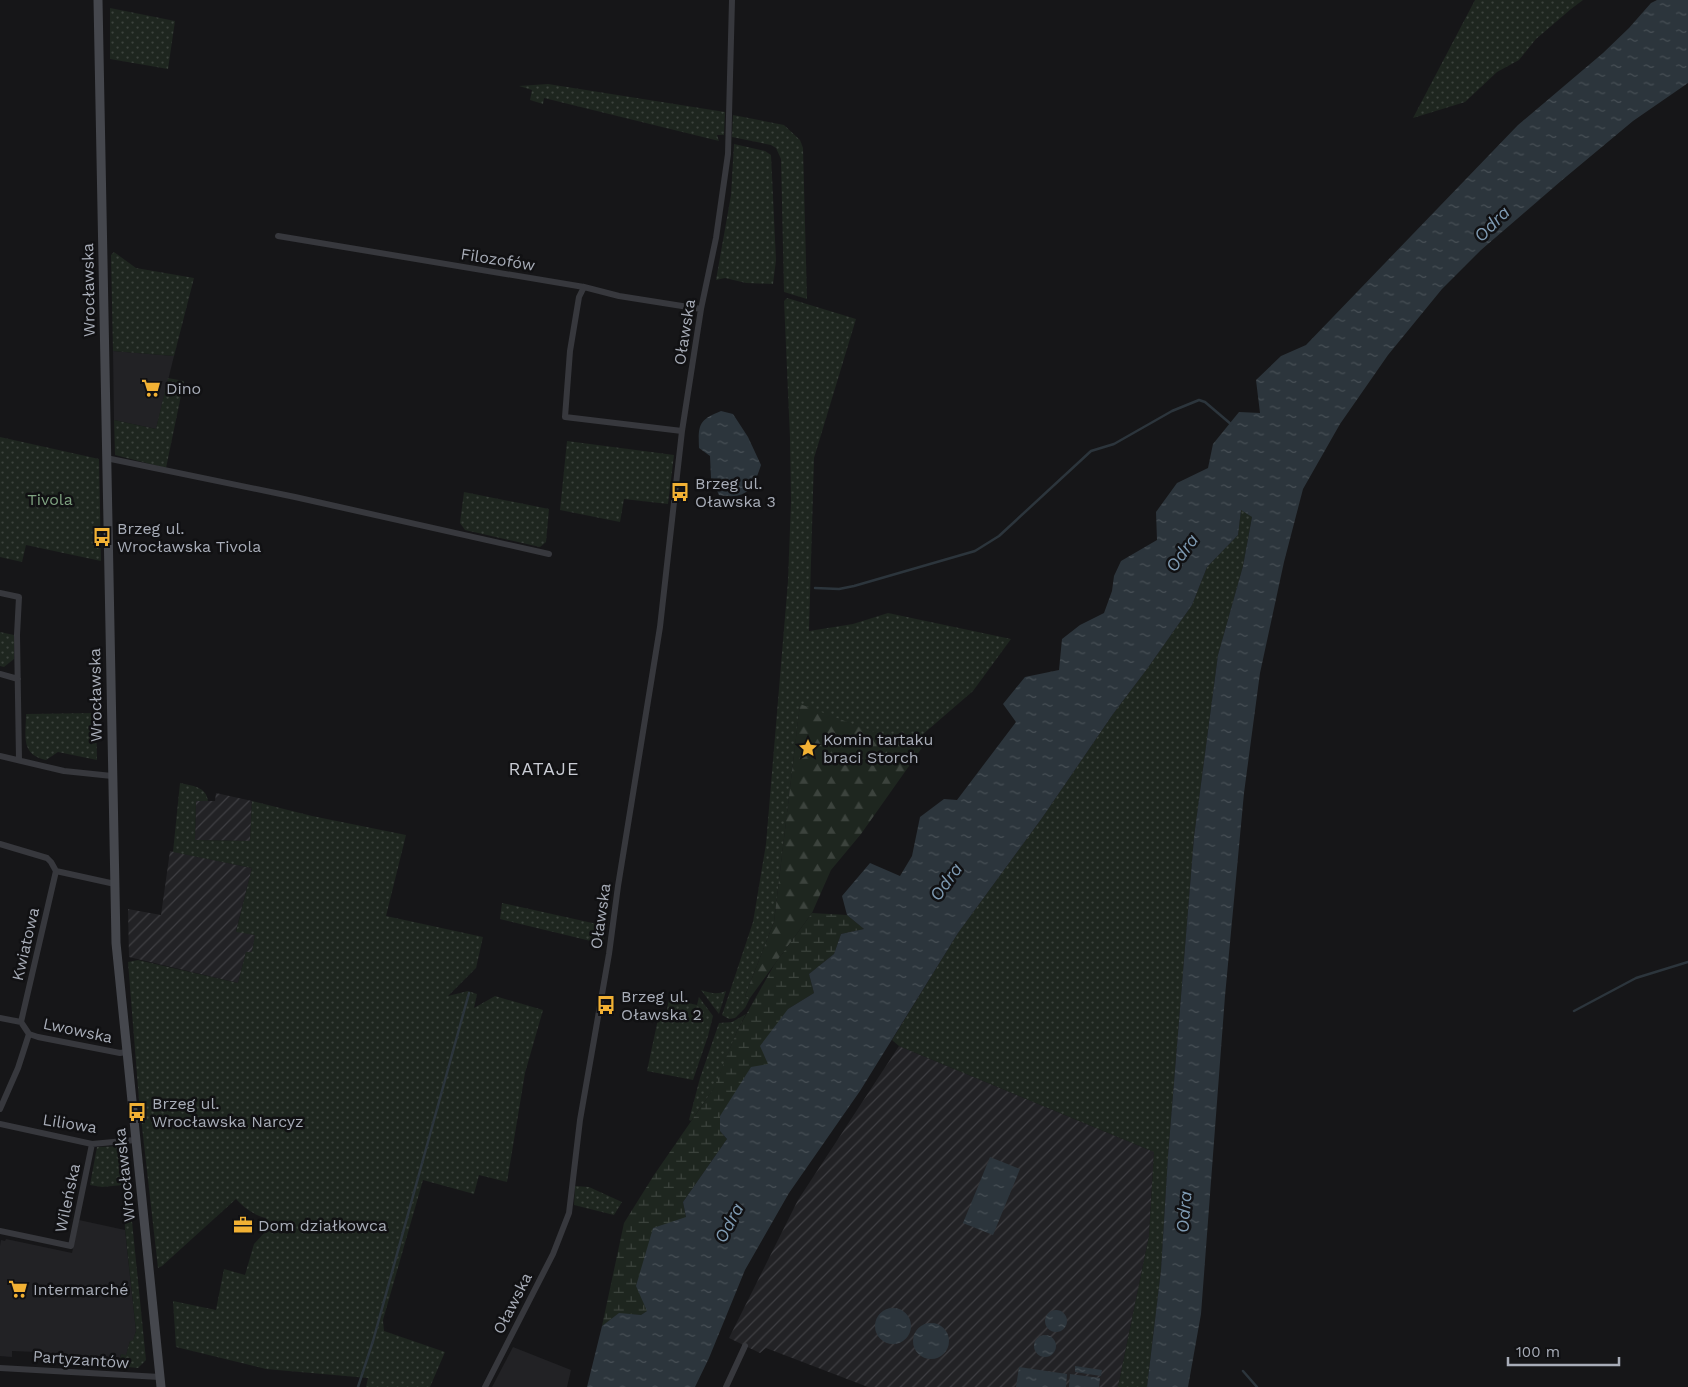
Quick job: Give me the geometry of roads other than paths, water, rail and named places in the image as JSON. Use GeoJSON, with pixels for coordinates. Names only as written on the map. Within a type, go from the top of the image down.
{"type":"FeatureCollection","features":[{"type":"Feature","properties":{"kind":"street","name":"Wrocławska"},"geometry":{"type":"LineString","coordinates":[[98,0],[116,943],[160,1382]]}},
{"type":"Feature","properties":{"kind":"street","name":"Oławska"},"geometry":{"type":"LineString","coordinates":[[485,1387],[553,1254],[569,1213],[580,1120],[609,954],[618,886],[660,627],[682,431],[701,309],[716,238],[728,154],[732,0]]}},
{"type":"Feature","properties":{"kind":"street","name":"Filozofów"},"geometry":{"type":"LineString","coordinates":[[278,236],[584,287],[619,296],[701,309]]}},
{"type":"Feature","properties":{"kind":"street"},"geometry":{"type":"LineString","coordinates":[[584,287],[579,297],[570,351],[565,417],[682,431]]}},
{"type":"Feature","properties":{"kind":"street"},"geometry":{"type":"LineString","coordinates":[[106,458],[304,499],[549,554]]}},
{"type":"Feature","properties":{"kind":"street"},"geometry":{"type":"LineString","coordinates":[[0,593],[19,597],[19,760]]}},
{"type":"Feature","properties":{"kind":"street"},"geometry":{"type":"LineString","coordinates":[[0,674],[18,679]]}},
{"type":"Feature","properties":{"kind":"street"},"geometry":{"type":"LineString","coordinates":[[0,756],[64,771],[112,776]]}},
{"type":"Feature","properties":{"kind":"street"},"geometry":{"type":"LineString","coordinates":[[0,844],[47,858],[56,871],[114,884]]}},
{"type":"Feature","properties":{"kind":"street","name":"Kwiatowa"},"geometry":{"type":"LineString","coordinates":[[21,1022],[56,871]]}},
{"type":"Feature","properties":{"kind":"street","name":"Lwowska"},"geometry":{"type":"LineString","coordinates":[[0,1018],[21,1022],[29,1034],[119,1053],[126,1052]]}},
{"type":"Feature","properties":{"kind":"street"},"geometry":{"type":"LineString","coordinates":[[0,1109],[18,1068],[29,1034]]}},
{"type":"Feature","properties":{"kind":"street","name":"Liliowa"},"geometry":{"type":"LineString","coordinates":[[0,1124],[92,1144],[135,1140]]}},
{"type":"Feature","properties":{"kind":"street","name":"Wileńska"},"geometry":{"type":"LineString","coordinates":[[0,1231],[71,1246],[92,1144]]}},
{"type":"Feature","properties":{"kind":"street"},"geometry":{"type":"LineString","coordinates":[[726,1387],[745,1346]]}},
{"type":"Feature","properties":{"kind":"street","name":"Partyzantów"},"geometry":{"type":"LineString","coordinates":[[0,1368],[160,1382]]}},
{"type":"Feature","properties":{"kind":"water","name":"Odra"},"geometry":{"type":"Polygon","coordinates":[[[1657,0],[1688,0],[1688,83],[1633,121],[1561,181],[1481,250],[1442,289],[1388,355],[1340,424],[1303,489],[1284,562],[1260,673],[1244,793],[1225,996],[1201,1314],[1188,1387],[1147,1387],[1161,1270],[1168,1156],[1194,837],[1218,655],[1243,566],[1252,517],[1241,510],[1238,535],[1207,567],[1192,605],[1113,714],[1042,818],[958,933],[860,1091],[789,1193],[745,1270],[695,1387],[587,1387],[602,1326],[619,1313],[641,1315],[647,1311],[636,1286],[653,1228],[686,1217],[683,1202],[727,1139],[720,1131],[720,1116],[751,1067],[768,1064],[760,1046],[788,1009],[814,993],[809,974],[834,954],[841,934],[864,929],[847,915],[842,896],[870,863],[900,876],[912,856],[920,817],[944,799],[957,800],[1016,722],[1003,704],[1025,677],[1059,670],[1062,639],[1080,625],[1104,613],[1112,591],[1114,576],[1121,561],[1157,540],[1156,512],[1177,483],[1208,468],[1213,444],[1239,412],[1260,413],[1256,380],[1281,356],[1306,345],[1518,125],[1603,53],[1651,3],[1657,0]]]}},
{"type":"Feature","properties":{"kind":"water"},"geometry":{"type":"Polygon","coordinates":[[[721,411],[733,414],[748,437],[761,465],[755,481],[748,491],[736,496],[719,495],[711,478],[710,456],[699,448],[701,424],[708,417],[721,411]]]}},
{"type":"Feature","properties":{"kind":"water"},"geometry":{"type":"Polygon","coordinates":[[[990,1157],[1020,1169],[993,1235],[963,1223],[990,1157]]]}},
{"type":"Feature","properties":{"kind":"water"},"geometry":{"type":"Polygon","coordinates":[[[893,1308],[900,1309],[906,1313],[910,1319],[910,1333],[906,1339],[900,1343],[893,1344],[886,1343],[880,1339],[876,1333],[875,1326],[876,1319],[880,1313],[886,1309],[893,1308]]]}},
{"type":"Feature","properties":{"kind":"water"},"geometry":{"type":"Polygon","coordinates":[[[1056,1310],[1064,1313],[1067,1321],[1064,1329],[1056,1332],[1048,1329],[1045,1321],[1048,1313],[1056,1310]]]}},
{"type":"Feature","properties":{"kind":"water"},"geometry":{"type":"Polygon","coordinates":[[[931,1323],[938,1324],[944,1328],[948,1334],[948,1348],[944,1354],[938,1358],[931,1359],[924,1358],[918,1354],[914,1348],[913,1341],[914,1334],[918,1328],[924,1324],[931,1323]]]}},
{"type":"Feature","properties":{"kind":"water"},"geometry":{"type":"Polygon","coordinates":[[[1045,1335],[1053,1338],[1056,1346],[1053,1354],[1045,1357],[1037,1354],[1034,1346],[1037,1338],[1045,1335]]]}},
{"type":"Feature","properties":{"kind":"water"},"geometry":{"type":"Polygon","coordinates":[[[1075,1366],[1102,1370],[1101,1376],[1075,1372],[1075,1366]]]}},
{"type":"Feature","properties":{"kind":"water"},"geometry":{"type":"Polygon","coordinates":[[[1019,1367],[1067,1374],[1066,1387],[1016,1387],[1019,1367]]]}},
{"type":"Feature","properties":{"kind":"water"},"geometry":{"type":"Polygon","coordinates":[[[1070,1374],[1100,1378],[1099,1387],[1069,1387],[1070,1374]]]}},
{"type":"Feature","properties":{"kind":"waterway"},"geometry":{"type":"LineString","coordinates":[[815,588],[839,589],[854,586],[975,551],[999,536],[1091,451],[1114,444],[1172,411],[1199,400],[1205,402],[1232,425]]}},
{"type":"Feature","properties":{"kind":"waterway"},"geometry":{"type":"LineString","coordinates":[[1574,1011],[1636,978],[1688,962]]}},
{"type":"Feature","properties":{"kind":"waterway"},"geometry":{"type":"LineString","coordinates":[[358,1387],[373,1341],[469,993]]}},
{"type":"Feature","properties":{"kind":"waterway"},"geometry":{"type":"LineString","coordinates":[[1243,1371],[1257,1387]]}},
{"type":"Feature","properties":{"kind":"place","name":"Dino"},"geometry":{"type":"Point","coordinates":[151,388]}},
{"type":"Feature","properties":{"kind":"place","name":"Brzeg ul. Oławska 3"},"geometry":{"type":"Point","coordinates":[680,492]}},
{"type":"Feature","properties":{"kind":"place","name":"Brzeg ul. Wrocławska Tivola"},"geometry":{"type":"Point","coordinates":[102,537]}},
{"type":"Feature","properties":{"kind":"place","name":"Komin tartaku braci Storch"},"geometry":{"type":"Point","coordinates":[808,748]}},
{"type":"Feature","properties":{"kind":"place","name":"Brzeg ul. Oławska 2"},"geometry":{"type":"Point","coordinates":[606,1005]}},
{"type":"Feature","properties":{"kind":"place","name":"Brzeg ul. Wrocławska Narcyz"},"geometry":{"type":"Point","coordinates":[137,1112]}},
{"type":"Feature","properties":{"kind":"place","name":"Dom działkowca"},"geometry":{"type":"Point","coordinates":[243,1225]}},
{"type":"Feature","properties":{"kind":"place","name":"Intermarché"},"geometry":{"type":"Point","coordinates":[18,1289]}},
{"type":"Feature","properties":{"kind":"district","name":"RATAJE"},"geometry":{"type":"Point","coordinates":[544,769]}},
{"type":"Feature","properties":{"kind":"park label","name":"Tivola"},"geometry":{"type":"Point","coordinates":[50,499]}}]}
